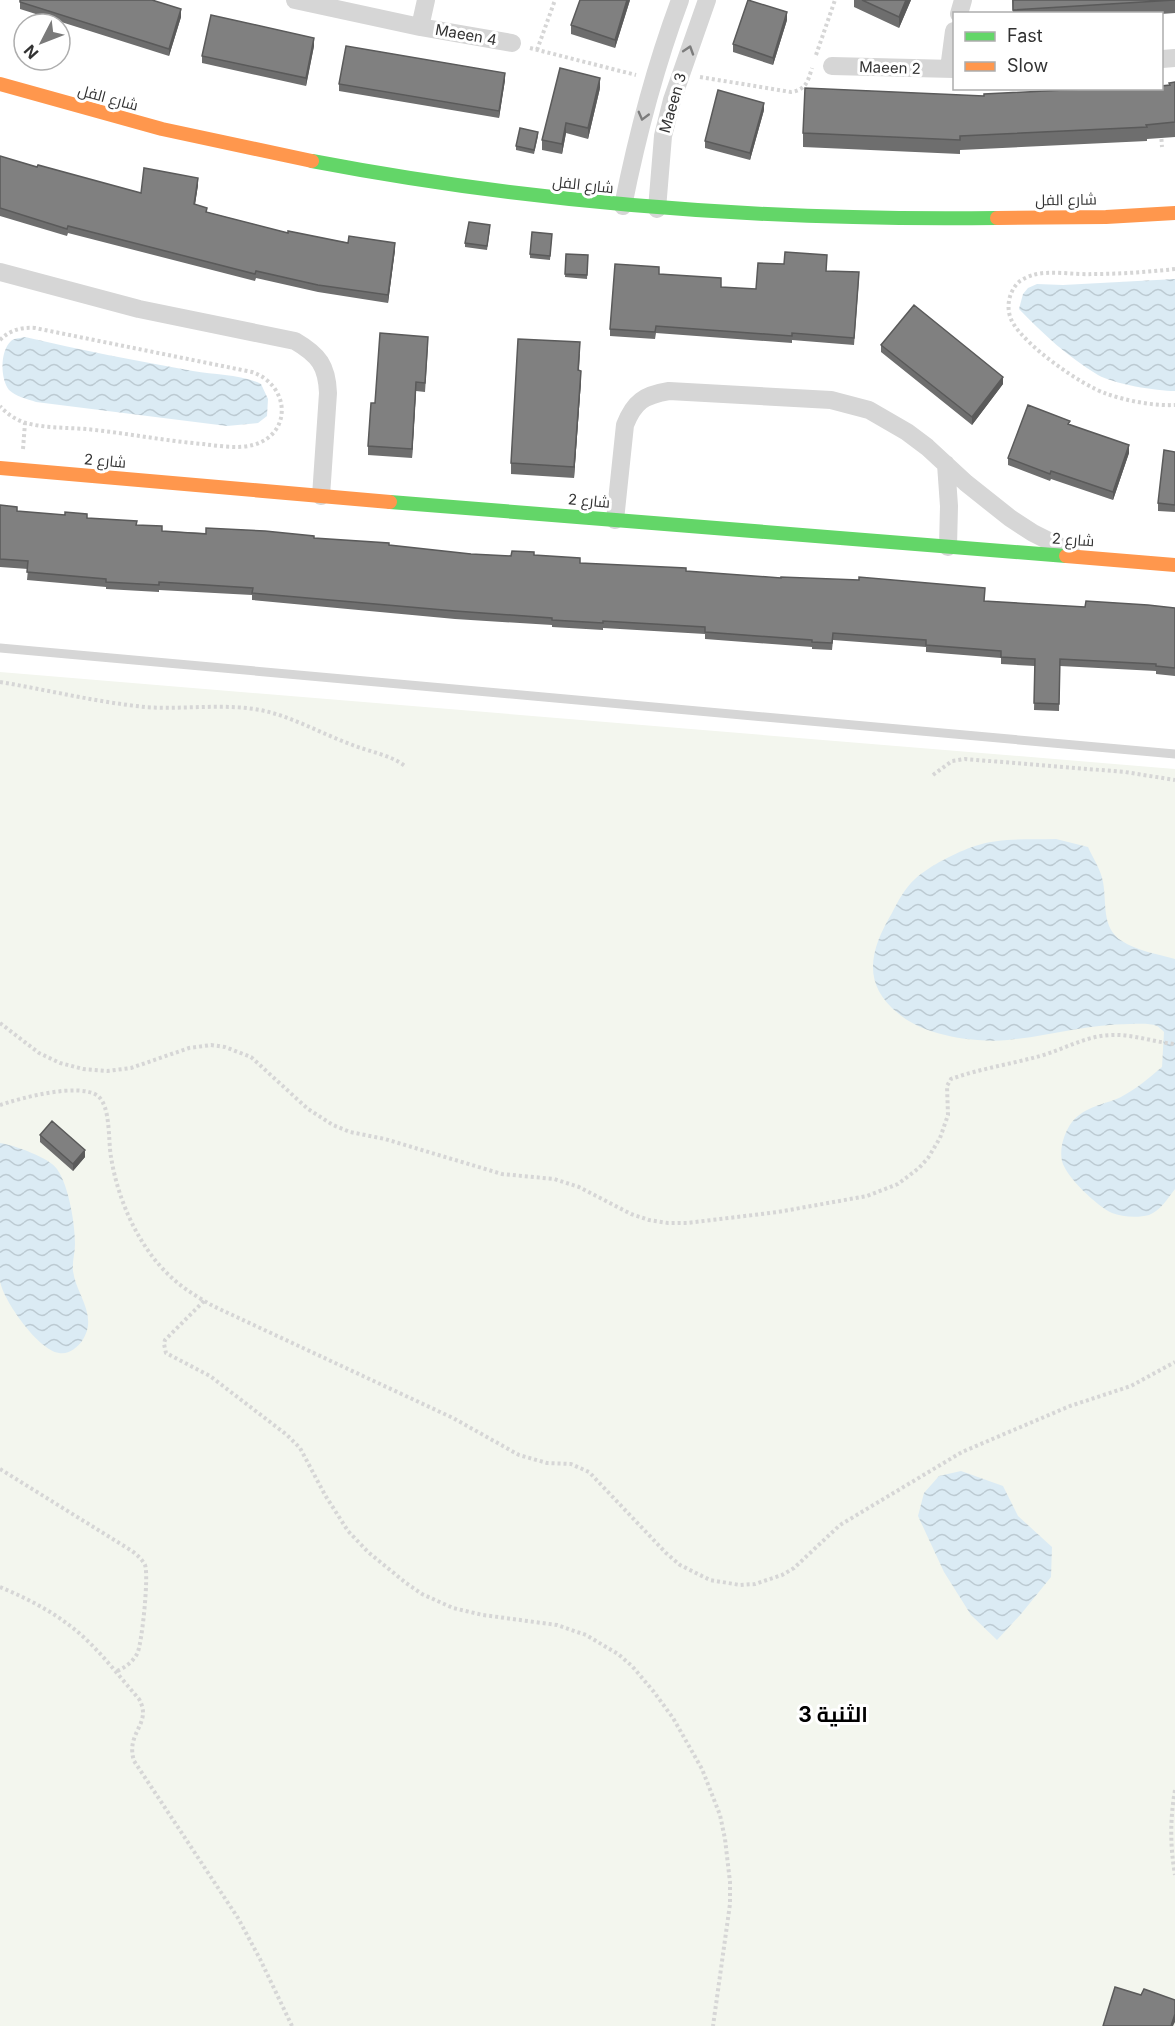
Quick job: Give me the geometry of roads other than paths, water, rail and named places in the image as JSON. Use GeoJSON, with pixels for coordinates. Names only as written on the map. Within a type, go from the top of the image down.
{"type":"FeatureCollection","features":[{"type":"Feature","properties":{"kind":"street","name":"Maeen 4"},"geometry":{"type":"LineString","coordinates":[[295,0],[420,27],[512,43]]}},
{"type":"Feature","properties":{"kind":"street","name":"Maeen 4"},"geometry":{"type":"LineString","coordinates":[[420,27],[426,0]]}},
{"type":"Feature","properties":{"kind":"street","name":"Maeen 3"},"geometry":{"type":"LineString","coordinates":[[623,206],[653,79],[680,0]]}},
{"type":"Feature","properties":{"kind":"street","name":"Maeen 3"},"geometry":{"type":"LineString","coordinates":[[657,209],[663,136],[672,100],[707,0]]}},
{"type":"Feature","properties":{"kind":"street","name":"Maeen 2"},"geometry":{"type":"LineString","coordinates":[[831,66],[952,69],[953,50]]}},
{"type":"Feature","properties":{"kind":"street","name":"شارع الفل"},"geometry":{"type":"LineString","coordinates":[[0,84],[128,120],[236,146],[346,168],[623,206],[771,216],[931,220],[1175,213]]}},
{"type":"Feature","properties":{"kind":"street"},"geometry":{"type":"LineString","coordinates":[[0,272],[139,309],[296,341],[310,349],[321,362],[327,377],[328,393],[321,496]]}},
{"type":"Feature","properties":{"kind":"street"},"geometry":{"type":"LineString","coordinates":[[615,520],[625,426],[631,411],[640,400],[654,393],[669,391],[831,400],[869,410],[886,418],[921,442],[966,483],[1010,518],[1083,558]]}},
{"type":"Feature","properties":{"kind":"street"},"geometry":{"type":"LineString","coordinates":[[946,464],[949,506],[948,548]]}},
{"type":"Feature","properties":{"kind":"street","name":"شارع 2"},"geometry":{"type":"LineString","coordinates":[[0,468],[1175,565]]}},
{"type":"Feature","properties":{"kind":"lane"},"geometry":{"type":"LineString","coordinates":[[0,648],[1175,754]]}},
{"type":"Feature","properties":{"kind":"water"},"geometry":{"type":"Polygon","coordinates":[[[1175,279],[1175,391],[1135,386],[1098,375],[1056,345],[1019,309],[1023,294],[1028,288],[1037,284],[1063,285],[1175,279]]]}},
{"type":"Feature","properties":{"kind":"water"},"geometry":{"type":"Polygon","coordinates":[[[25,337],[253,381],[261,384],[268,399],[267,416],[258,423],[227,426],[29,400],[9,390],[4,379],[2,365],[7,345],[12,340],[25,337]]]}},
{"type":"Feature","properties":{"kind":"water"},"geometry":{"type":"Polygon","coordinates":[[[1056,839],[1088,847],[1102,878],[1106,914],[1115,936],[1134,947],[1175,959],[1175,1189],[1160,1207],[1149,1215],[1135,1217],[1120,1215],[1098,1204],[1069,1175],[1062,1161],[1061,1151],[1067,1130],[1083,1112],[1127,1094],[1162,1067],[1164,1032],[1160,1028],[1147,1024],[1115,1025],[1008,1040],[966,1039],[936,1033],[910,1022],[887,1003],[874,979],[873,966],[878,940],[899,899],[921,874],[935,864],[985,843],[1005,840],[1056,839]]]}},
{"type":"Feature","properties":{"kind":"water"},"geometry":{"type":"Polygon","coordinates":[[[0,1143],[40,1156],[57,1169],[65,1185],[74,1226],[73,1271],[85,1306],[88,1323],[87,1332],[82,1341],[69,1352],[59,1353],[51,1350],[32,1334],[14,1311],[0,1281],[0,1143]]]}},
{"type":"Feature","properties":{"kind":"water"},"geometry":{"type":"Polygon","coordinates":[[[961,1471],[1003,1486],[1018,1516],[1052,1547],[1051,1577],[997,1640],[971,1615],[944,1572],[918,1516],[924,1493],[939,1476],[961,1471]]]}},
{"type":"Feature","properties":{"kind":"district","name":"الثنية 3"},"geometry":{"type":"Point","coordinates":[833,1715]}}]}
